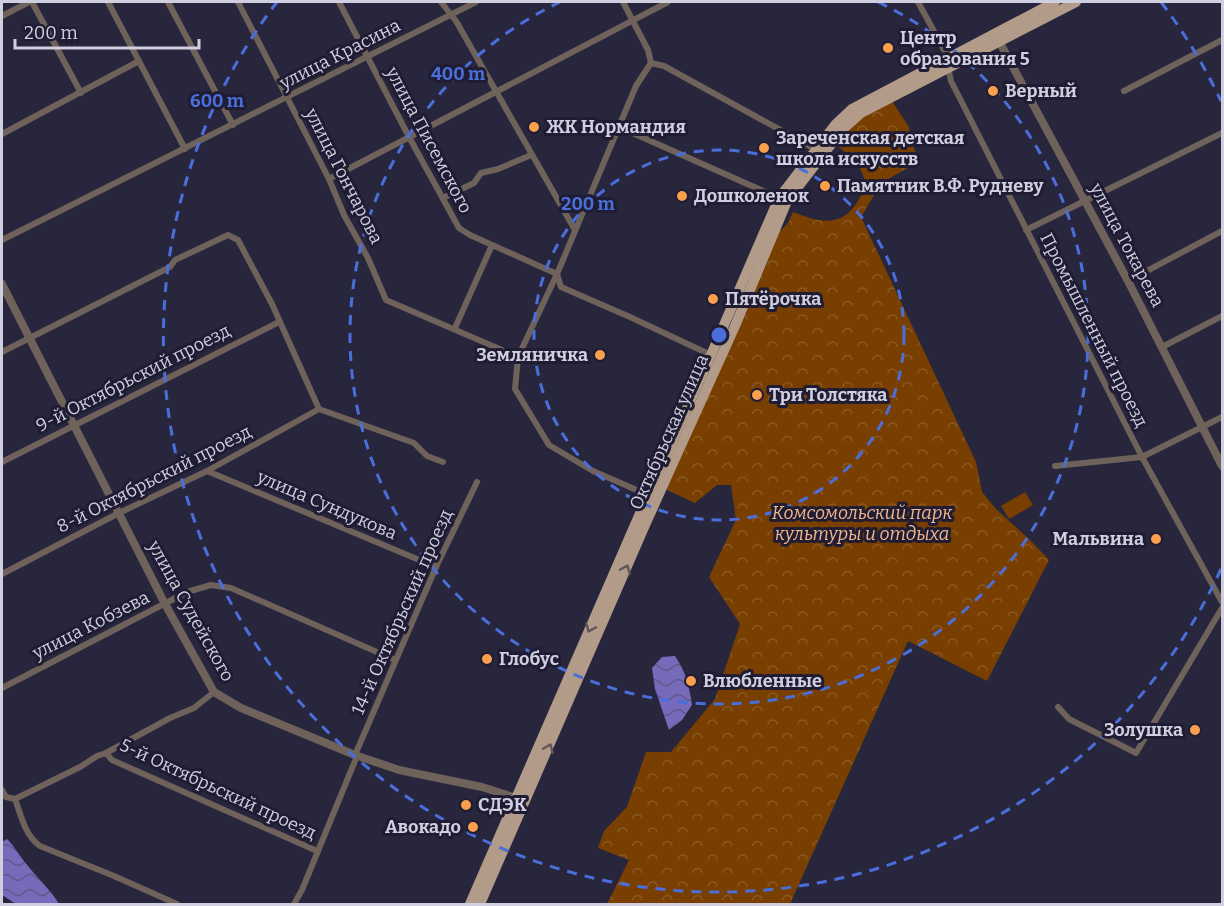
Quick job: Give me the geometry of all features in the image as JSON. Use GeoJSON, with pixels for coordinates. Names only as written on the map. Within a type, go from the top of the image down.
{"type":"FeatureCollection","features":[{"type":"Feature","properties":{"kind":"main road","name":"Октябрьская улица"},"geometry":{"type":"LineString","coordinates":[[997,37],[1055,2]]}},
{"type":"Feature","properties":{"kind":"main road","name":"Октябрьская улица"},"geometry":{"type":"LineString","coordinates":[[480,904],[648,495],[783,199],[815,148],[852,109],[997,37],[1076,2]]}},
{"type":"Feature","properties":{"kind":"main road","name":"Октябрьская улица"},"geometry":{"type":"LineString","coordinates":[[470,904],[521,800],[735,326],[783,199],[854,119],[948,62]]}},
{"type":"Feature","properties":{"kind":"street"},"geometry":{"type":"LineString","coordinates":[[2,16],[31,2],[81,93]]}},
{"type":"Feature","properties":{"kind":"street"},"geometry":{"type":"LineString","coordinates":[[108,2],[185,149]]}},
{"type":"Feature","properties":{"kind":"street"},"geometry":{"type":"LineString","coordinates":[[168,2],[233,125]]}},
{"type":"Feature","properties":{"kind":"street","name":"улица Гончарова"},"geometry":{"type":"LineString","coordinates":[[238,2],[329,179],[386,300],[518,357]]}},
{"type":"Feature","properties":{"kind":"street","name":"улица Писемского"},"geometry":{"type":"LineString","coordinates":[[339,2],[459,228],[557,274]]}},
{"type":"Feature","properties":{"kind":"street"},"geometry":{"type":"LineString","coordinates":[[441,2],[456,21],[575,230]]}},
{"type":"Feature","properties":{"kind":"street","name":"улица Красина"},"geometry":{"type":"LineString","coordinates":[[2,240],[476,2]]}},
{"type":"Feature","properties":{"kind":"street"},"geometry":{"type":"LineString","coordinates":[[624,2],[648,50],[651,63],[636,86],[557,274],[518,357],[515,389],[549,445],[593,471],[648,495]]}},
{"type":"Feature","properties":{"kind":"street"},"geometry":{"type":"LineString","coordinates":[[329,179],[668,2]]}},
{"type":"Feature","properties":{"kind":"street"},"geometry":{"type":"LineString","coordinates":[[918,2],[948,62]]}},
{"type":"Feature","properties":{"kind":"street","name":"улица Токарева"},"geometry":{"type":"LineString","coordinates":[[997,37],[1128,281],[1222,466]]}},
{"type":"Feature","properties":{"kind":"street"},"geometry":{"type":"LineString","coordinates":[[1124,91],[1222,40]]}},
{"type":"Feature","properties":{"kind":"street"},"geometry":{"type":"LineString","coordinates":[[2,134],[139,61]]}},
{"type":"Feature","properties":{"kind":"street","name":"Промышленный проезд"},"geometry":{"type":"LineString","coordinates":[[948,62],[951,81],[1026,230],[1142,457],[1222,602]]}},
{"type":"Feature","properties":{"kind":"street"},"geometry":{"type":"LineString","coordinates":[[651,63],[664,66],[815,148]]}},
{"type":"Feature","properties":{"kind":"street"},"geometry":{"type":"LineString","coordinates":[[619,127],[783,199]]}},
{"type":"Feature","properties":{"kind":"street"},"geometry":{"type":"LineString","coordinates":[[1026,230],[1222,133]]}},
{"type":"Feature","properties":{"kind":"street"},"geometry":{"type":"LineString","coordinates":[[443,198],[474,183],[481,173],[498,169],[531,154]]}},
{"type":"Feature","properties":{"kind":"street"},"geometry":{"type":"LineString","coordinates":[[1128,281],[1222,231]]}},
{"type":"Feature","properties":{"kind":"street"},"geometry":{"type":"LineString","coordinates":[[2,352],[170,267],[175,260],[228,235],[238,240],[272,303],[319,409],[414,443],[427,456],[443,462]]}},
{"type":"Feature","properties":{"kind":"street"},"geometry":{"type":"LineString","coordinates":[[455,328],[492,245]]}},
{"type":"Feature","properties":{"kind":"street"},"geometry":{"type":"LineString","coordinates":[[557,274],[561,287],[711,355]]}},
{"type":"Feature","properties":{"kind":"street","name":"улица Судейского"},"geometry":{"type":"LineString","coordinates":[[2,284],[165,604],[214,692],[241,708],[356,756],[409,772],[482,787],[521,800]]}},
{"type":"Feature","properties":{"kind":"street"},"geometry":{"type":"LineString","coordinates":[[1162,348],[1222,316]]}},
{"type":"Feature","properties":{"kind":"street","name":"9-й Октябрьский проезд"},"geometry":{"type":"LineString","coordinates":[[2,462],[279,322]]}},
{"type":"Feature","properties":{"kind":"street","name":"8-й Октябрьский проезд"},"geometry":{"type":"LineString","coordinates":[[2,574],[119,513],[207,471],[319,409]]}},
{"type":"Feature","properties":{"kind":"street"},"geometry":{"type":"LineString","coordinates":[[1055,466],[1142,457],[1222,417]]}},
{"type":"Feature","properties":{"kind":"street","name":"улица Сундукова"},"geometry":{"type":"LineString","coordinates":[[207,471],[436,567]]}},
{"type":"Feature","properties":{"kind":"street","name":"14-й Октябрьский проезд"},"geometry":{"type":"LineString","coordinates":[[294,904],[302,891],[395,660],[477,482]]}},
{"type":"Feature","properties":{"kind":"street","name":"улица Кобзева"},"geometry":{"type":"LineString","coordinates":[[2,688],[194,589],[211,585],[231,588],[395,660]]}},
{"type":"Feature","properties":{"kind":"street"},"geometry":{"type":"LineString","coordinates":[[1058,708],[1069,719],[1136,753],[1222,608]]}},
{"type":"Feature","properties":{"kind":"street"},"geometry":{"type":"LineString","coordinates":[[2,790],[6,797],[15,800],[170,718],[194,708],[214,692]]}},
{"type":"Feature","properties":{"kind":"street","name":"5-й Октябрьский проезд"},"geometry":{"type":"LineString","coordinates":[[106,753],[112,760],[317,851]]}},
{"type":"Feature","properties":{"kind":"street"},"geometry":{"type":"LineString","coordinates":[[15,800],[33,841],[40,846],[177,904]]}},
{"type":"Feature","properties":{"kind":"green space","name":"Комсомольский парк культуры и отдыха"},"geometry":{"type":"Polygon","coordinates":[[[892,101],[909,127],[911,142],[920,161],[881,183],[861,217],[976,462],[982,492],[996,509],[1049,560],[987,681],[908,641],[790,904],[607,904],[629,860],[598,848],[604,831],[627,807],[646,752],[671,752],[715,699],[740,624],[709,577],[736,520],[731,485],[717,485],[695,503],[661,487],[779,232],[788,223],[793,212],[828,221],[844,216],[851,210],[861,195],[864,178],[855,161],[835,144],[855,121],[892,101]]]}},
{"type":"Feature","properties":{"kind":"green space"},"geometry":{"type":"Polygon","coordinates":[[[1025,492],[1033,505],[1009,519],[1001,506],[1025,492]]]}},
{"type":"Feature","properties":{"kind":"water"},"geometry":{"type":"Polygon","coordinates":[[[675,656],[686,679],[692,705],[682,720],[669,730],[655,689],[652,668],[662,657],[675,656]]]}},
{"type":"Feature","properties":{"kind":"water"},"geometry":{"type":"Polygon","coordinates":[[[7,839],[59,904],[16,904],[2,895],[2,842],[7,839]]]}},
{"type":"Feature","properties":{"kind":"place","name":"Центр образования 5"},"geometry":{"type":"Point","coordinates":[888,48]}},
{"type":"Feature","properties":{"kind":"place","name":"Верный"},"geometry":{"type":"Point","coordinates":[993,91]}},
{"type":"Feature","properties":{"kind":"place","name":"ЖК Нормандия"},"geometry":{"type":"Point","coordinates":[534,127]}},
{"type":"Feature","properties":{"kind":"place","name":"Зареченская детская школа искусств"},"geometry":{"type":"Point","coordinates":[764,148]}},
{"type":"Feature","properties":{"kind":"place","name":"Памятник В.Ф. Рудневу"},"geometry":{"type":"Point","coordinates":[825,186]}},
{"type":"Feature","properties":{"kind":"place","name":"Дошколенок"},"geometry":{"type":"Point","coordinates":[682,196]}},
{"type":"Feature","properties":{"kind":"place","name":"Пятёрочка"},"geometry":{"type":"Point","coordinates":[713,299]}},
{"type":"Feature","properties":{"kind":"place","name":"Земляничка"},"geometry":{"type":"Point","coordinates":[600,355]}},
{"type":"Feature","properties":{"kind":"place","name":"Три Толстяка"},"geometry":{"type":"Point","coordinates":[757,395]}},
{"type":"Feature","properties":{"kind":"place","name":"Мальвина"},"geometry":{"type":"Point","coordinates":[1156,539]}},
{"type":"Feature","properties":{"kind":"place","name":"Глобус"},"geometry":{"type":"Point","coordinates":[487,659]}},
{"type":"Feature","properties":{"kind":"place","name":"Влюбленные"},"geometry":{"type":"Point","coordinates":[691,681]}},
{"type":"Feature","properties":{"kind":"place","name":"Золушка"},"geometry":{"type":"Point","coordinates":[1195,730]}},
{"type":"Feature","properties":{"kind":"place","name":"СДЭК"},"geometry":{"type":"Point","coordinates":[466,805]}},
{"type":"Feature","properties":{"kind":"place","name":"Авокадо"},"geometry":{"type":"Point","coordinates":[473,827]}}]}
